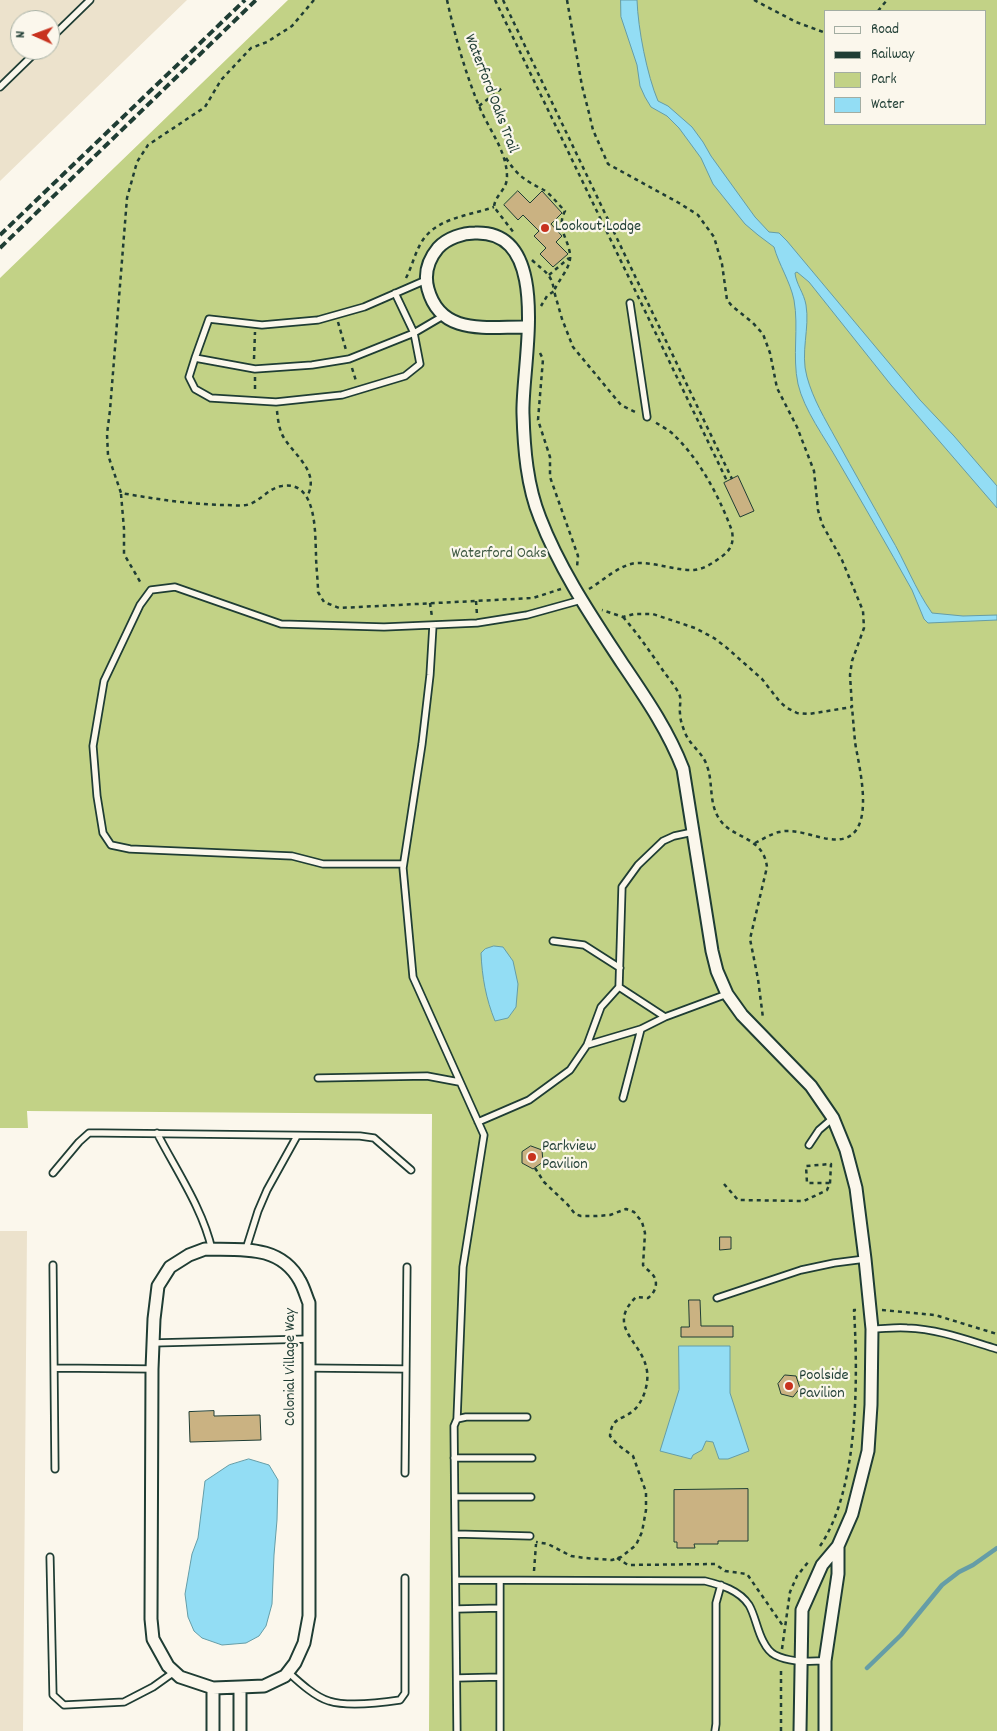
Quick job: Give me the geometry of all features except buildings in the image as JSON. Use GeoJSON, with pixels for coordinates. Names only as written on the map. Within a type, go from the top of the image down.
{"type":"FeatureCollection","features":[{"type":"Feature","properties":{"kind":"street"},"geometry":{"type":"LineString","coordinates":[[528,326],[478,327],[455,322],[443,316],[432,302],[426,280],[428,262],[439,246],[456,236],[484,232],[496,235],[515,251],[523,266],[528,292],[528,326],[522,412],[524,451],[539,515],[549,542],[572,576],[659,719],[683,769],[712,951],[717,970],[727,994],[746,1020],[811,1086],[834,1118],[846,1150],[856,1188],[866,1259],[876,1310],[872,1329],[868,1451],[852,1514],[838,1546],[822,1566],[802,1610],[800,1731]]}},
{"type":"Feature","properties":{"kind":"street","name":"Colonial Village Way"},"geometry":{"type":"LineString","coordinates":[[246,1249],[269,1253],[296,1274],[309,1303],[309,1616],[304,1643],[295,1663],[285,1676],[264,1686],[213,1688],[180,1677],[168,1666],[153,1639],[150,1619],[152,1369],[154,1319],[158,1286],[170,1268],[189,1255],[212,1250],[246,1249]]}},
{"type":"Feature","properties":{"kind":"street"},"geometry":{"type":"LineString","coordinates":[[825,1731],[825,1661],[838,1574],[838,1546]]}},
{"type":"Feature","properties":{"kind":"street"},"geometry":{"type":"LineString","coordinates":[[213,1688],[213,1731]]}},
{"type":"Feature","properties":{"kind":"street"},"geometry":{"type":"LineString","coordinates":[[240,1688],[240,1731]]}},
{"type":"Feature","properties":{"kind":"lane"},"geometry":{"type":"LineString","coordinates":[[60,29],[90,0]]}},
{"type":"Feature","properties":{"kind":"lane"},"geometry":{"type":"LineString","coordinates":[[0,87],[28,60]]}},
{"type":"Feature","properties":{"kind":"lane"},"geometry":{"type":"LineString","coordinates":[[395,294],[414,333],[420,364],[405,376],[342,395],[276,402],[211,398],[195,389],[189,376],[210,319],[262,325],[318,320],[364,307],[426,280]]}},
{"type":"Feature","properties":{"kind":"lane"},"geometry":{"type":"LineString","coordinates":[[630,303],[647,417]]}},
{"type":"Feature","properties":{"kind":"lane"},"geometry":{"type":"LineString","coordinates":[[195,358],[255,369],[312,366],[349,359],[414,333],[443,316]]}},
{"type":"Feature","properties":{"kind":"lane"},"geometry":{"type":"LineString","coordinates":[[403,864],[323,864],[292,856],[130,849],[111,845],[103,833],[97,796],[93,746],[104,682],[147,593],[151,590],[175,587],[281,624],[384,627],[477,622],[527,615],[584,596]]}},
{"type":"Feature","properties":{"kind":"lane"},"geometry":{"type":"LineString","coordinates":[[433,625],[430,675],[422,744],[403,864],[413,977],[484,1135],[463,1267],[457,1419],[454,1426],[457,1731]]}},
{"type":"Feature","properties":{"kind":"lane"},"geometry":{"type":"LineString","coordinates":[[478,1122],[529,1100],[570,1070],[587,1045],[601,1007],[619,987],[622,887],[638,865],[663,841],[674,836],[693,832]]}},
{"type":"Feature","properties":{"kind":"lane"},"geometry":{"type":"LineString","coordinates":[[553,941],[584,945],[620,968]]}},
{"type":"Feature","properties":{"kind":"lane"},"geometry":{"type":"LineString","coordinates":[[619,987],[665,1017]]}},
{"type":"Feature","properties":{"kind":"lane"},"geometry":{"type":"LineString","coordinates":[[587,1045],[641,1029],[665,1017],[727,994]]}},
{"type":"Feature","properties":{"kind":"lane"},"geometry":{"type":"LineString","coordinates":[[623,1098],[641,1029]]}},
{"type":"Feature","properties":{"kind":"lane"},"geometry":{"type":"LineString","coordinates":[[318,1078],[427,1076],[459,1082]]}},
{"type":"Feature","properties":{"kind":"lane"},"geometry":{"type":"LineString","coordinates":[[809,1145],[818,1130],[834,1118]]}},
{"type":"Feature","properties":{"kind":"lane"},"geometry":{"type":"LineString","coordinates":[[53,1173],[89,1133],[360,1136],[374,1138],[411,1170]]}},
{"type":"Feature","properties":{"kind":"lane"},"geometry":{"type":"LineString","coordinates":[[157,1133],[208,1232],[212,1250]]}},
{"type":"Feature","properties":{"kind":"lane"},"geometry":{"type":"LineString","coordinates":[[246,1249],[261,1204],[297,1136]]}},
{"type":"Feature","properties":{"kind":"lane"},"geometry":{"type":"LineString","coordinates":[[717,1298],[801,1270],[866,1259]]}},
{"type":"Feature","properties":{"kind":"lane"},"geometry":{"type":"LineString","coordinates":[[52,1265],[55,1469]]}},
{"type":"Feature","properties":{"kind":"lane"},"geometry":{"type":"LineString","coordinates":[[405,1473],[407,1266]]}},
{"type":"Feature","properties":{"kind":"lane"},"geometry":{"type":"LineString","coordinates":[[872,1329],[906,1328],[929,1330],[960,1337],[997,1349]]}},
{"type":"Feature","properties":{"kind":"lane"},"geometry":{"type":"LineString","coordinates":[[153,1343],[309,1339]]}},
{"type":"Feature","properties":{"kind":"lane"},"geometry":{"type":"LineString","coordinates":[[54,1368],[152,1369]]}},
{"type":"Feature","properties":{"kind":"lane"},"geometry":{"type":"LineString","coordinates":[[309,1368],[406,1368]]}},
{"type":"Feature","properties":{"kind":"lane"},"geometry":{"type":"LineString","coordinates":[[457,1419],[527,1417]]}},
{"type":"Feature","properties":{"kind":"lane"},"geometry":{"type":"LineString","coordinates":[[454,1458],[532,1458]]}},
{"type":"Feature","properties":{"kind":"lane"},"geometry":{"type":"LineString","coordinates":[[455,1498],[531,1497]]}},
{"type":"Feature","properties":{"kind":"lane"},"geometry":{"type":"LineString","coordinates":[[456,1534],[530,1536]]}},
{"type":"Feature","properties":{"kind":"lane"},"geometry":{"type":"LineString","coordinates":[[50,1557],[53,1695],[58,1700],[64,1705],[124,1702],[153,1687],[174,1672]]}},
{"type":"Feature","properties":{"kind":"lane"},"geometry":{"type":"LineString","coordinates":[[288,1672],[305,1688],[329,1701],[376,1703],[400,1700],[405,1693],[406,1578]]}},
{"type":"Feature","properties":{"kind":"lane"},"geometry":{"type":"LineString","coordinates":[[457,1580],[705,1582],[721,1585],[740,1594],[749,1605],[760,1634],[768,1650],[774,1655],[800,1662],[825,1661]]}},
{"type":"Feature","properties":{"kind":"lane"},"geometry":{"type":"LineString","coordinates":[[500,1581],[500,1731]]}},
{"type":"Feature","properties":{"kind":"lane"},"geometry":{"type":"LineString","coordinates":[[715,1731],[716,1603],[721,1585]]}},
{"type":"Feature","properties":{"kind":"lane"},"geometry":{"type":"LineString","coordinates":[[457,1609],[500,1608]]}},
{"type":"Feature","properties":{"kind":"lane"},"geometry":{"type":"LineString","coordinates":[[457,1678],[500,1677]]}},
{"type":"Feature","properties":{"kind":"path"},"geometry":{"type":"LineString","coordinates":[[147,593],[124,554],[121,493],[108,455],[107,434],[127,198],[137,162],[148,145],[205,107],[222,80],[251,48],[267,42],[292,26],[314,0]]}},
{"type":"Feature","properties":{"kind":"path","name":"Waterford Oaks Trail"},"geometry":{"type":"LineString","coordinates":[[447,0],[456,40],[479,106],[504,156],[507,179],[503,191],[494,202],[494,208],[518,238]]}},
{"type":"Feature","properties":{"kind":"path"},"geometry":{"type":"LineString","coordinates":[[495,0],[728,481]]}},
{"type":"Feature","properties":{"kind":"path"},"geometry":{"type":"LineString","coordinates":[[502,0],[732,479]]}},
{"type":"Feature","properties":{"kind":"path"},"geometry":{"type":"LineString","coordinates":[[567,0],[588,113],[593,130],[608,164],[698,215],[714,237],[722,264],[727,300],[759,328],[763,334],[770,353],[777,388],[797,427],[814,471],[818,510],[822,524],[842,560],[863,611],[864,628],[852,660],[850,674],[856,743],[861,772],[863,812],[860,824],[851,834],[842,839],[830,839],[780,831],[755,843]]}},
{"type":"Feature","properties":{"kind":"path"},"geometry":{"type":"LineString","coordinates":[[754,0],[796,22],[824,32]]}},
{"type":"Feature","properties":{"kind":"path"},"geometry":{"type":"LineString","coordinates":[[879,10],[887,0]]}},
{"type":"Feature","properties":{"kind":"path"},"geometry":{"type":"LineString","coordinates":[[479,106],[502,88]]}},
{"type":"Feature","properties":{"kind":"path"},"geometry":{"type":"LineString","coordinates":[[504,156],[515,172],[525,181],[543,189],[565,211],[562,230],[570,254],[569,264],[554,291],[547,296],[538,311]]}},
{"type":"Feature","properties":{"kind":"path"},"geometry":{"type":"LineString","coordinates":[[528,254],[532,261],[549,275],[553,282],[562,319],[573,347],[621,405],[647,417],[673,434],[688,451],[704,475],[728,520],[734,540],[725,555],[706,567],[693,570],[635,563],[618,570],[584,596]]}},
{"type":"Feature","properties":{"kind":"path"},"geometry":{"type":"LineString","coordinates":[[549,275],[570,257]]}},
{"type":"Feature","properties":{"kind":"path"},"geometry":{"type":"LineString","coordinates":[[121,493],[195,504],[247,505],[281,486],[289,485],[301,490],[311,505],[315,523],[318,592],[324,602],[339,608],[533,598],[551,593],[564,588],[578,565],[578,556],[550,477],[550,457],[538,420],[542,359],[538,346]]}},
{"type":"Feature","properties":{"kind":"path"},"geometry":{"type":"LineString","coordinates":[[276,402],[283,437],[302,459],[312,481],[307,497]]}},
{"type":"Feature","properties":{"kind":"path"},"geometry":{"type":"LineString","coordinates":[[476,601],[477,622]]}},
{"type":"Feature","properties":{"kind":"path"},"geometry":{"type":"LineString","coordinates":[[598,608],[623,618],[647,647],[680,696],[682,724],[687,737],[703,755],[708,768],[712,801],[717,816],[730,831],[755,843],[764,855],[767,867],[750,939],[758,979],[764,1026]]}},
{"type":"Feature","properties":{"kind":"path"},"geometry":{"type":"LineString","coordinates":[[623,618],[634,614],[654,614],[708,634],[762,679],[784,705],[797,713],[809,714],[852,707]]}},
{"type":"Feature","properties":{"kind":"path"},"geometry":{"type":"LineString","coordinates":[[724,1184],[738,1200],[804,1201],[827,1190],[830,1183],[831,1164],[806,1166],[807,1183],[830,1183]]}},
{"type":"Feature","properties":{"kind":"path"},"geometry":{"type":"LineString","coordinates":[[530,1536],[536,1542],[548,1544],[571,1556],[585,1558],[612,1560],[621,1557],[636,1545],[642,1532],[646,1510],[646,1492],[633,1456],[618,1445],[610,1436],[611,1428],[616,1420],[636,1410],[648,1383],[648,1371],[644,1358],[627,1334],[623,1322],[627,1306],[636,1297],[648,1298],[654,1294],[656,1289],[654,1276],[643,1265],[645,1232],[639,1216],[634,1212],[626,1210],[610,1215],[581,1216],[574,1214],[568,1205],[544,1182],[535,1168]]}},
{"type":"Feature","properties":{"kind":"path"},"geometry":{"type":"LineString","coordinates":[[876,1310],[881,1301]]}},
{"type":"Feature","properties":{"kind":"path"},"geometry":{"type":"LineString","coordinates":[[816,1552],[832,1524],[839,1507],[849,1463],[856,1391],[854,1310],[935,1315],[997,1334]]}},
{"type":"Feature","properties":{"kind":"path"},"geometry":{"type":"LineString","coordinates":[[534,1581],[536,1542]]}},
{"type":"Feature","properties":{"kind":"path"},"geometry":{"type":"LineString","coordinates":[[781,1731],[782,1658],[790,1592],[797,1576],[813,1556]]}},
{"type":"Feature","properties":{"kind":"shaded area"},"geometry":{"type":"Polygon","coordinates":[[[0,0],[187,0],[0,181],[0,0]]]}},
{"type":"Feature","properties":{"kind":"shaded area"},"geometry":{"type":"Polygon","coordinates":[[[0,1231],[27,1231],[23,1731],[0,1731],[0,1231]]]}},
{"type":"Feature","properties":{"kind":"green space","name":"Waterford Oaks"},"geometry":{"type":"Polygon","coordinates":[[[288,0],[997,0],[997,1731],[429,1731],[432,1114],[27,1111],[28,1128],[0,1128],[0,278],[288,0]]]}},
{"type":"Feature","properties":{"kind":"water"},"geometry":{"type":"Polygon","coordinates":[[[621,0],[637,0],[644,52],[658,101],[668,106],[692,127],[755,217],[769,232],[779,233],[787,241],[920,400],[997,486],[997,508],[891,385],[809,282],[797,272],[795,273],[806,305],[807,323],[804,359],[807,377],[813,393],[920,594],[932,613],[963,616],[997,615],[997,620],[928,623],[924,619],[912,590],[805,404],[796,373],[794,300],[774,247],[745,224],[713,184],[701,158],[679,128],[667,116],[651,107],[640,86],[637,65],[621,17],[621,0]]]}},
{"type":"Feature","properties":{"kind":"water"},"geometry":{"type":"Polygon","coordinates":[[[494,946],[503,947],[513,961],[518,984],[516,1007],[508,1018],[495,1021],[485,988],[481,953],[485,949],[494,946]]]}},
{"type":"Feature","properties":{"kind":"water"},"geometry":{"type":"Polygon","coordinates":[[[679,1346],[730,1346],[730,1393],[749,1451],[728,1459],[719,1459],[713,1442],[706,1441],[702,1450],[693,1455],[691,1459],[660,1451],[679,1390],[679,1346]]]}},
{"type":"Feature","properties":{"kind":"water"},"geometry":{"type":"Polygon","coordinates":[[[249,1459],[269,1465],[278,1480],[272,1604],[266,1626],[259,1636],[246,1643],[222,1645],[202,1638],[194,1631],[188,1617],[185,1594],[192,1554],[198,1538],[205,1481],[229,1465],[249,1459]]]}},
{"type":"Feature","properties":{"kind":"waterway"},"geometry":{"type":"LineString","coordinates":[[867,1668],[901,1635],[942,1585],[997,1548]]}},
{"type":"Feature","properties":{"kind":"railway"},"geometry":{"type":"LineString","coordinates":[[0,235],[245,0]]}},
{"type":"Feature","properties":{"kind":"railway"},"geometry":{"type":"LineString","coordinates":[[0,248],[256,0]]}},
{"type":"Feature","properties":{"kind":"place","name":"Lookout Lodge"},"geometry":{"type":"Point","coordinates":[545,228]}},
{"type":"Feature","properties":{"kind":"place","name":"Parkview Pavilion"},"geometry":{"type":"Point","coordinates":[532,1157]}},
{"type":"Feature","properties":{"kind":"place","name":"Poolside Pavilion"},"geometry":{"type":"Point","coordinates":[789,1386]}}]}
